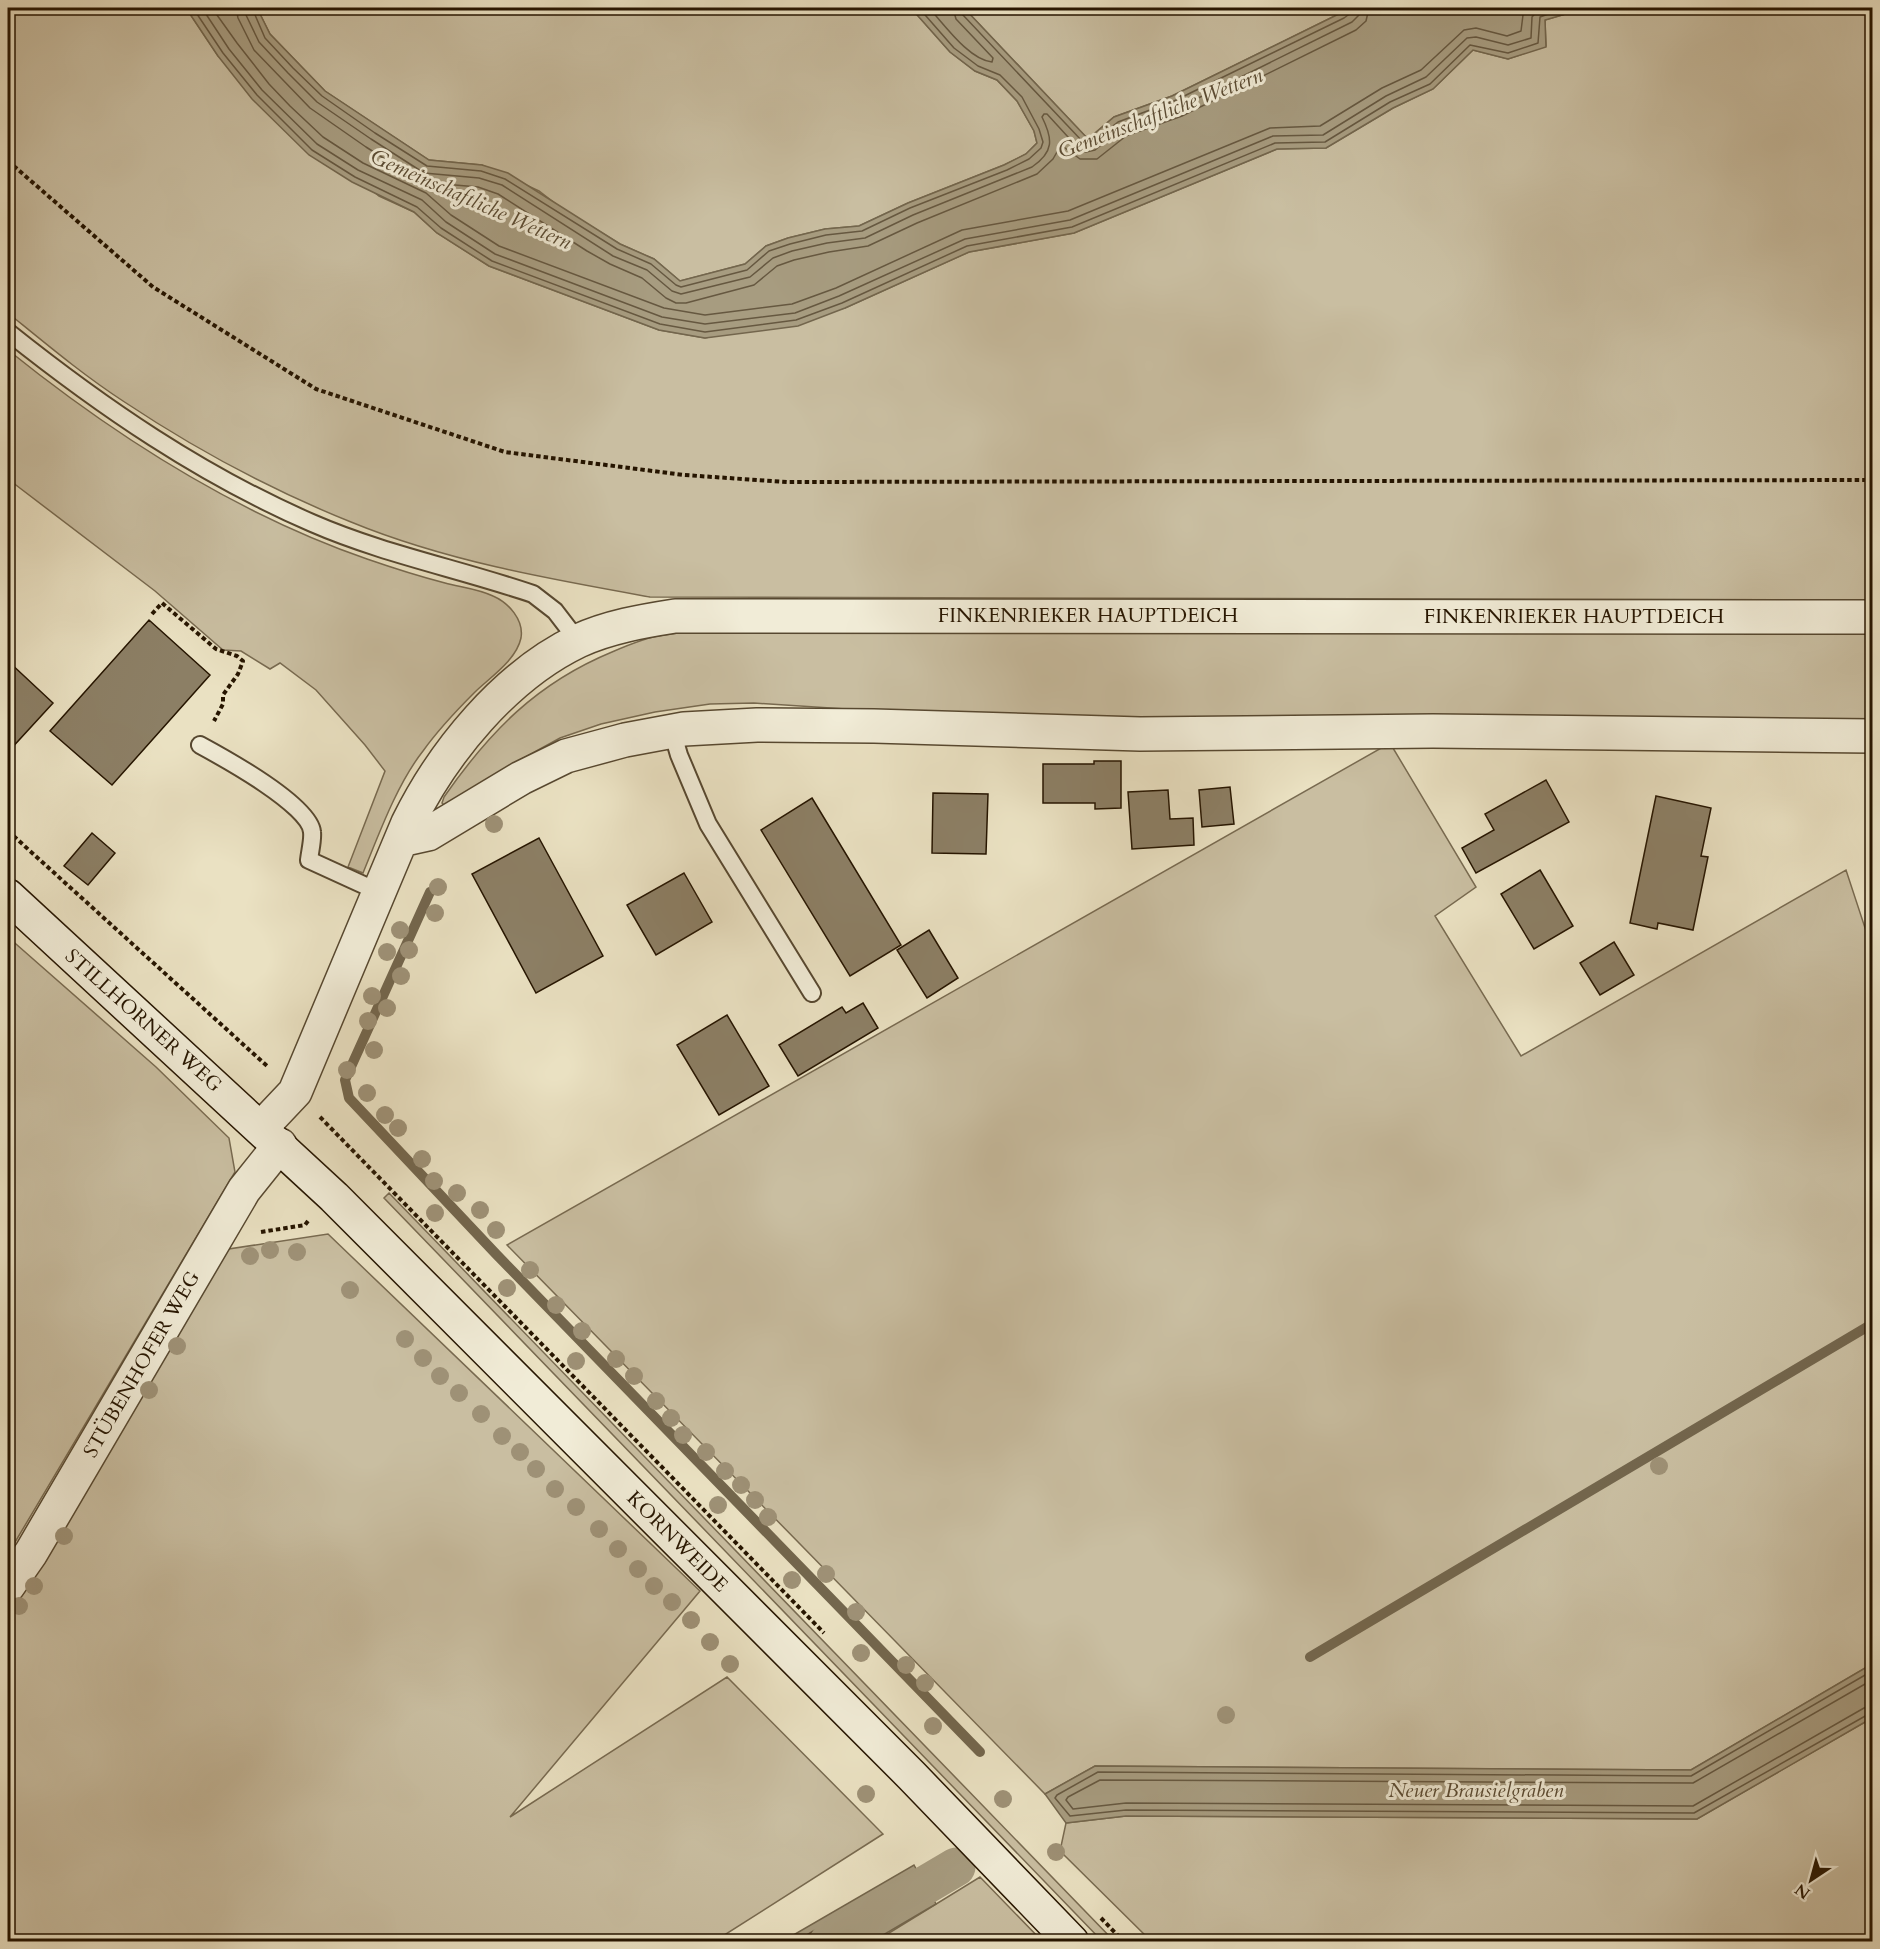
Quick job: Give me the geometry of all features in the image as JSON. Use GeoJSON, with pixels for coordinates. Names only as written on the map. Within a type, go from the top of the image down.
{"type":"FeatureCollection","features":[{"type":"Feature","properties":{"kind":"street","name":"FINKENRIEKER HAUPTDEICH"},"geometry":{"type":"LineString","coordinates":[[271,1136],[295,1092],[423,793],[457,744],[509,689],[537,666],[578,641],[639,622],[675,616],[1872,617]]}},
{"type":"Feature","properties":{"kind":"street"},"geometry":{"type":"LineString","coordinates":[[401,840],[428,834],[521,778],[566,756],[625,740],[672,731],[769,725],[1140,734],[1433,731],[1872,736]]}},
{"type":"Feature","properties":{"kind":"street","name":"STILLHORNER WEG"},"geometry":{"type":"LineString","coordinates":[[8,896],[271,1136]]}},
{"type":"Feature","properties":{"kind":"street","name":"STÜBENHOFER WEG"},"geometry":{"type":"LineString","coordinates":[[8,1586],[31,1553],[219,1231],[258,1171],[271,1136]]}},
{"type":"Feature","properties":{"kind":"street","name":"KORNWEIDE"},"geometry":{"type":"LineString","coordinates":[[271,1136],[904,1768],[1072,1941]]}},
{"type":"Feature","properties":{"kind":"lane"},"geometry":{"type":"LineString","coordinates":[[8,332],[104,404],[182,457],[313,524],[371,545],[533,594],[555,611],[578,641]]}},
{"type":"Feature","properties":{"kind":"lane"},"geometry":{"type":"LineString","coordinates":[[672,731],[708,824],[812,993]]}},
{"type":"Feature","properties":{"kind":"lane"},"geometry":{"type":"LineString","coordinates":[[200,745],[251,774],[303,814],[312,830],[309,860],[379,892]]}},
{"type":"Feature","properties":{"kind":"path"},"geometry":{"type":"LineString","coordinates":[[8,161],[153,287],[316,389],[505,452],[684,475],[787,482],[1872,480]]}},
{"type":"Feature","properties":{"kind":"path"},"geometry":{"type":"LineString","coordinates":[[152,614],[162,603],[216,649],[237,656],[243,661],[243,666],[223,695],[223,704],[200,745]]}},
{"type":"Feature","properties":{"kind":"path"},"geometry":{"type":"LineString","coordinates":[[8,831],[295,1092],[376,1172],[825,1634]]}},
{"type":"Feature","properties":{"kind":"path"},"geometry":{"type":"LineString","coordinates":[[1099,1916],[1124,1941]]}},
{"type":"Feature","properties":{"kind":"shaded area"},"geometry":{"type":"Polygon","coordinates":[[[8,8],[186,8],[218,56],[379,196],[414,212],[437,233],[489,266],[659,330],[705,338],[845,308],[969,252],[1074,233],[1277,149],[1326,148],[1393,108],[1433,89],[1473,50],[1508,59],[1546,46],[1545,20],[1586,8],[1666,13],[1671,8],[1872,8],[1872,600],[650,597],[536,576],[424,548],[321,510],[206,452],[108,391],[8,313],[8,8]]]}},
{"type":"Feature","properties":{"kind":"shaded area"},"geometry":{"type":"Polygon","coordinates":[[[257,8],[911,8],[950,52],[975,71],[997,80],[1017,101],[1034,131],[1037,143],[1026,154],[1004,165],[908,203],[859,226],[825,229],[788,238],[766,246],[745,264],[680,281],[654,259],[620,244],[561,208],[539,191],[482,165],[429,160],[325,91],[270,34],[257,8]]]}},
{"type":"Feature","properties":{"kind":"shaded area"},"geometry":{"type":"Polygon","coordinates":[[[964,8],[1351,8],[1172,96],[1114,117],[1088,139],[964,8]]]}},
{"type":"Feature","properties":{"kind":"shaded area"},"geometry":{"type":"Polygon","coordinates":[[[8,350],[91,413],[178,470],[224,496],[270,519],[367,559],[425,578],[488,594],[505,603],[514,613],[520,625],[521,638],[514,654],[447,721],[414,764],[389,810],[363,873],[348,867],[385,771],[316,690],[280,663],[270,669],[241,651],[223,650],[155,591],[8,479],[8,350]]]}},
{"type":"Feature","properties":{"kind":"shaded area"},"geometry":{"type":"Polygon","coordinates":[[[717,630],[1872,634],[1872,727],[1140,721],[922,714],[754,703],[710,704],[655,712],[601,724],[560,738],[509,766],[451,807],[447,808],[442,803],[461,773],[517,711],[561,678],[585,664],[644,639],[658,636],[717,630]]]}},
{"type":"Feature","properties":{"kind":"shaded area"},"geometry":{"type":"Polygon","coordinates":[[[1390,743],[1476,887],[1435,916],[1521,1056],[1846,870],[1872,949],[1872,1664],[1691,1770],[1095,1766],[1045,1794],[507,1245],[1390,743]]]}},
{"type":"Feature","properties":{"kind":"shaded area"},"geometry":{"type":"Polygon","coordinates":[[[8,937],[156,1067],[229,1138],[235,1172],[8,1554],[8,937]]]}},
{"type":"Feature","properties":{"kind":"shaded area"},"geometry":{"type":"Polygon","coordinates":[[[389,1193],[1114,1941],[1102,1941],[384,1198],[389,1193]]]}},
{"type":"Feature","properties":{"kind":"shaded area"},"geometry":{"type":"Polygon","coordinates":[[[328,1234],[700,1591],[510,1817],[727,1677],[883,1834],[715,1941],[8,1942],[8,1607],[39,1561],[222,1250],[328,1234]]]}},
{"type":"Feature","properties":{"kind":"shaded area"},"geometry":{"type":"Polygon","coordinates":[[[1872,1718],[1872,1941],[1151,1941],[1060,1851],[1066,1823],[1126,1816],[1697,1819],[1872,1718]]]}},
{"type":"Feature","properties":{"kind":"shaded area"},"geometry":{"type":"Polygon","coordinates":[[[980,1877],[1042,1941],[876,1941],[980,1877]]]}},
{"type":"Feature","properties":{"kind":"water","name":"Gemeinschaftliche Wettern"},"geometry":{"type":"Polygon","coordinates":[[[186,8],[257,8],[270,34],[325,91],[429,160],[482,165],[508,173],[620,244],[654,259],[680,281],[745,264],[766,246],[788,238],[825,229],[859,226],[908,203],[1004,165],[1026,154],[1037,143],[1034,131],[1017,101],[997,80],[975,71],[950,52],[911,8],[964,8],[1088,139],[1114,117],[1172,96],[1351,8],[1586,8],[1545,20],[1546,47],[1508,59],[1473,50],[1433,89],[1393,108],[1326,148],[1277,149],[1074,233],[969,252],[845,308],[798,326],[705,338],[659,330],[489,266],[437,233],[414,212],[352,182],[309,155],[252,99],[218,56],[186,8]]]}},
{"type":"Feature","properties":{"kind":"water"},"geometry":{"type":"Polygon","coordinates":[[[1604,8],[1671,8],[1666,13],[1604,8]]]}},
{"type":"Feature","properties":{"kind":"water"},"geometry":{"type":"Polygon","coordinates":[[[1872,1664],[1872,1718],[1697,1819],[1126,1816],[1066,1823],[1045,1794],[1095,1766],[1691,1770],[1872,1664]]]}},
{"type":"Feature","properties":{"kind":"water"},"geometry":{"type":"Polygon","coordinates":[[[914,1865],[936,1904],[873,1941],[783,1941],[914,1865]]]}},
{"type":"Feature","properties":{"kind":"building"},"geometry":{"type":"Polygon","coordinates":[[[149,620],[210,675],[112,785],[50,731],[149,620]]]}},
{"type":"Feature","properties":{"kind":"building"},"geometry":{"type":"Polygon","coordinates":[[[8,661],[53,703],[8,752],[8,661]]]}},
{"type":"Feature","properties":{"kind":"building"},"geometry":{"type":"Polygon","coordinates":[[[1094,761],[1121,761],[1121,808],[1095,809],[1095,803],[1043,803],[1043,764],[1094,764],[1094,761]]]}},
{"type":"Feature","properties":{"kind":"building"},"geometry":{"type":"Polygon","coordinates":[[[1546,780],[1569,822],[1476,873],[1462,848],[1494,830],[1485,814],[1546,780]]]}},
{"type":"Feature","properties":{"kind":"building"},"geometry":{"type":"Polygon","coordinates":[[[1230,787],[1234,824],[1202,827],[1199,790],[1230,787]]]}},
{"type":"Feature","properties":{"kind":"building"},"geometry":{"type":"Polygon","coordinates":[[[1168,790],[1170,819],[1193,818],[1194,845],[1132,849],[1128,792],[1168,790]]]}},
{"type":"Feature","properties":{"kind":"building"},"geometry":{"type":"Polygon","coordinates":[[[933,793],[988,794],[986,854],[932,853],[933,793]]]}},
{"type":"Feature","properties":{"kind":"building"},"geometry":{"type":"Polygon","coordinates":[[[1656,796],[1711,808],[1701,856],[1708,857],[1693,930],[1658,923],[1657,929],[1630,923],[1656,796]]]}},
{"type":"Feature","properties":{"kind":"building"},"geometry":{"type":"Polygon","coordinates":[[[812,798],[901,945],[850,976],[761,830],[812,798]]]}},
{"type":"Feature","properties":{"kind":"building"},"geometry":{"type":"Polygon","coordinates":[[[92,833],[115,853],[88,885],[64,866],[92,833]]]}},
{"type":"Feature","properties":{"kind":"building"},"geometry":{"type":"Polygon","coordinates":[[[539,838],[603,956],[536,993],[472,874],[539,838]]]}},
{"type":"Feature","properties":{"kind":"building"},"geometry":{"type":"Polygon","coordinates":[[[1540,870],[1573,926],[1534,949],[1501,894],[1540,870]]]}},
{"type":"Feature","properties":{"kind":"building"},"geometry":{"type":"Polygon","coordinates":[[[684,873],[712,922],[656,955],[627,905],[684,873]]]}},
{"type":"Feature","properties":{"kind":"building"},"geometry":{"type":"Polygon","coordinates":[[[929,930],[958,978],[927,998],[897,950],[929,930]]]}},
{"type":"Feature","properties":{"kind":"building"},"geometry":{"type":"Polygon","coordinates":[[[1614,942],[1634,975],[1600,995],[1580,963],[1614,942]]]}},
{"type":"Feature","properties":{"kind":"building"},"geometry":{"type":"Polygon","coordinates":[[[863,1003],[878,1028],[798,1076],[779,1045],[842,1007],[846,1013],[863,1003]]]}},
{"type":"Feature","properties":{"kind":"building"},"geometry":{"type":"Polygon","coordinates":[[[727,1015],[769,1086],[719,1115],[677,1045],[727,1015]]]}},
{"type":"Feature","properties":{"kind":"waterway"},"geometry":{"type":"LineString","coordinates":[[430,892],[345,1080],[349,1098],[496,1254],[980,1752]]}},
{"type":"Feature","properties":{"kind":"waterway"},"geometry":{"type":"LineString","coordinates":[[1310,1657],[1872,1324]]}},
{"type":"Feature","properties":{"kind":"waterway","name":"Neuer Brausielgraben"},"geometry":{"type":"LineString","coordinates":[[829,1942],[956,1867]]}}]}
